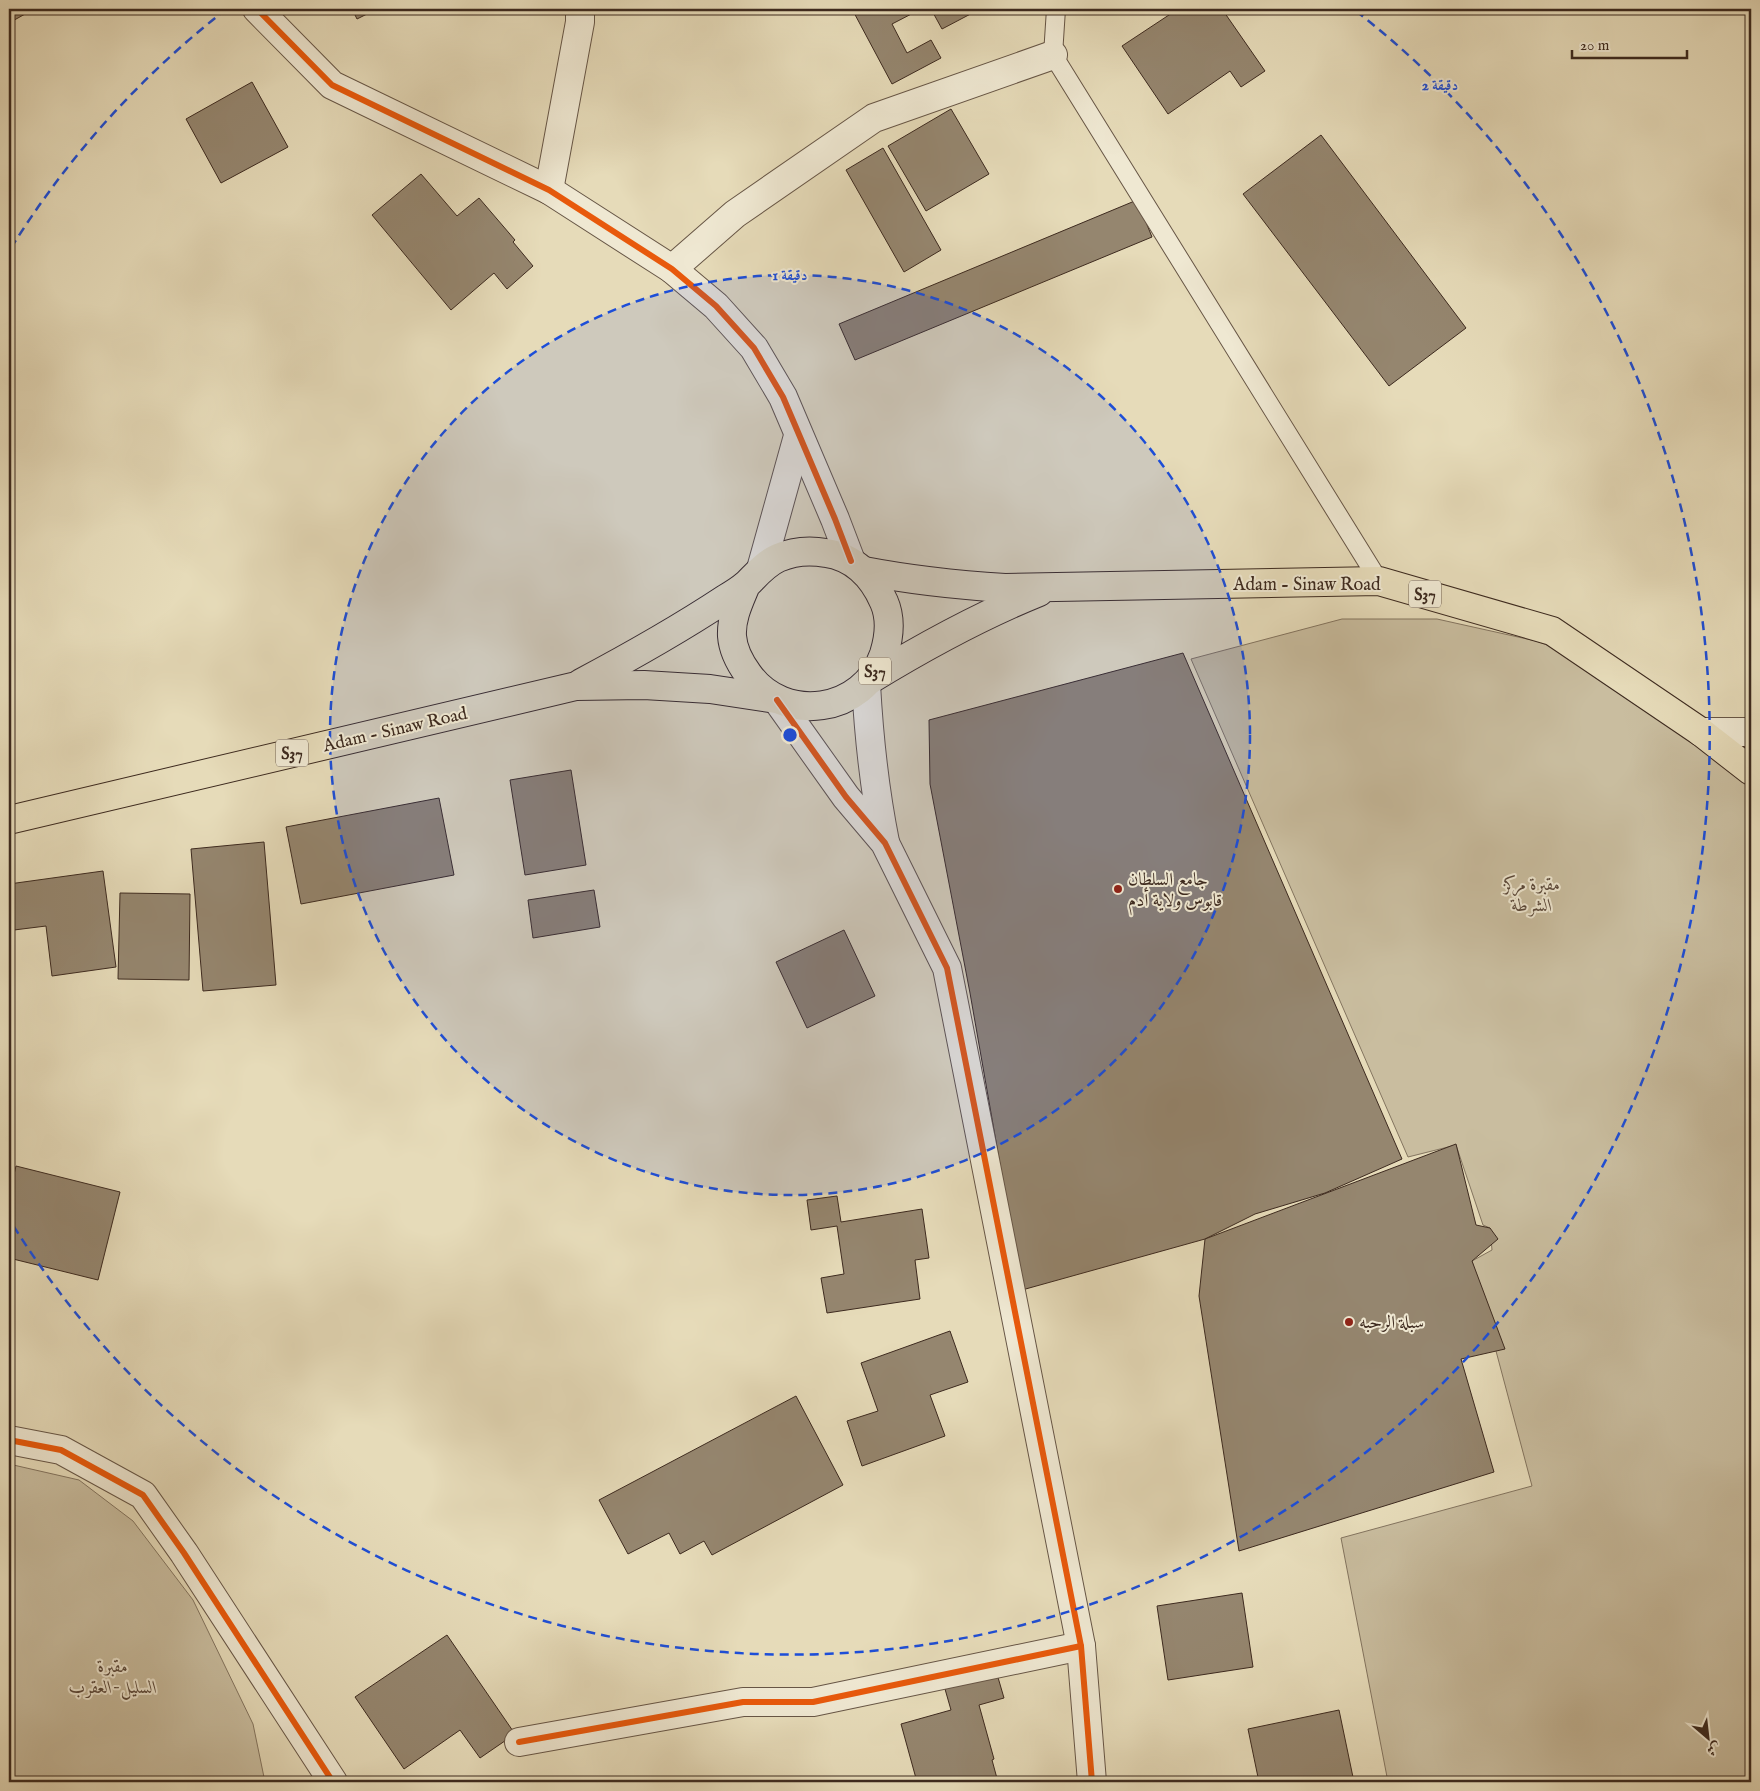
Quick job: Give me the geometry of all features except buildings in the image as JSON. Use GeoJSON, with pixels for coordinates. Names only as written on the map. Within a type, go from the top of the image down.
{"type":"FeatureCollection","features":[{"type":"Feature","properties":{"kind":"main road","name":"S37"},"geometry":{"type":"LineString","coordinates":[[814,550],[832,554],[857,566],[877,587],[885,605],[889,624],[887,644],[881,663],[868,681],[851,695],[834,703],[815,707],[796,705],[777,699],[755,684],[739,662],[732,636],[735,610],[753,577],[777,559],[795,552],[804,551],[814,550]]}},
{"type":"Feature","properties":{"kind":"main road","name":"Adam - Sinaw Road"},"geometry":{"type":"LineString","coordinates":[[857,566],[911,580],[1005,588],[1380,581],[1552,631],[1701,732],[1751,771]]}},
{"type":"Feature","properties":{"kind":"main road","name":"Adam - Sinaw Road"},"geometry":{"type":"LineString","coordinates":[[576,686],[691,622],[753,577]]}},
{"type":"Feature","properties":{"kind":"main road","name":"Adam - Sinaw Road"},"geometry":{"type":"LineString","coordinates":[[868,681],[959,628],[1004,606],[1052,587]]}},
{"type":"Feature","properties":{"kind":"main road","name":"Adam - Sinaw Road"},"geometry":{"type":"LineString","coordinates":[[9,820],[576,686],[644,685],[710,689],[777,699]]}},
{"type":"Feature","properties":{"kind":"street"},"geometry":{"type":"LineString","coordinates":[[257,9],[332,85],[549,190],[672,268],[716,306],[754,348],[783,397],[798,436],[857,566]]}},
{"type":"Feature","properties":{"kind":"street"},"geometry":{"type":"LineString","coordinates":[[549,190],[580,22],[580,9]]}},
{"type":"Feature","properties":{"kind":"street"},"geometry":{"type":"LineString","coordinates":[[672,268],[735,214],[874,118],[1053,55]]}},
{"type":"Feature","properties":{"kind":"street"},"geometry":{"type":"LineString","coordinates":[[753,577],[798,436]]}},
{"type":"Feature","properties":{"kind":"street"},"geometry":{"type":"LineString","coordinates":[[868,681],[869,738],[875,791],[885,843]]}},
{"type":"Feature","properties":{"kind":"street"},"geometry":{"type":"LineString","coordinates":[[777,699],[846,797],[885,843],[947,968],[1081,1646],[1092,1782]]}},
{"type":"Feature","properties":{"kind":"street"},"geometry":{"type":"LineString","coordinates":[[1701,732],[1751,732]]}},
{"type":"Feature","properties":{"kind":"street"},"geometry":{"type":"LineString","coordinates":[[9,1440],[61,1450],[143,1495],[184,1553],[333,1782]]}},
{"type":"Feature","properties":{"kind":"street"},"geometry":{"type":"LineString","coordinates":[[519,1742],[744,1702],[813,1702],[1081,1646]]}},
{"type":"Feature","properties":{"kind":"lane"},"geometry":{"type":"LineString","coordinates":[[1056,9],[1053,55],[1380,581]]}},
{"type":"Feature","properties":{"kind":"green space","name":"مقبرة مركز الشرطة"},"geometry":{"type":"Polygon","coordinates":[[[1342,619],[1437,619],[1536,641],[1582,657],[1751,786],[1751,1782],[1388,1782],[1341,1538],[1532,1486],[1472,1261],[1492,1250],[1490,1228],[1483,1225],[1456,1145],[1408,1157],[1191,659],[1342,619]]]}},
{"type":"Feature","properties":{"kind":"green space","name":"مقبرة السليل-العقرب"},"geometry":{"type":"Polygon","coordinates":[[[9,1464],[79,1480],[133,1521],[193,1600],[253,1724],[265,1782],[9,1782],[9,1464]]]}},
{"type":"Feature","properties":{"kind":"cycle path"},"geometry":{"type":"LineString","coordinates":[[257,9],[332,85],[549,190],[672,269],[716,306],[754,348],[783,397],[851,561]]}},
{"type":"Feature","properties":{"kind":"cycle path"},"geometry":{"type":"LineString","coordinates":[[777,700],[846,797],[885,843],[947,968],[1081,1646],[1092,1782]]}},
{"type":"Feature","properties":{"kind":"cycle path"},"geometry":{"type":"LineString","coordinates":[[9,1440],[61,1450],[143,1495],[184,1553],[333,1782]]}},
{"type":"Feature","properties":{"kind":"cycle path"},"geometry":{"type":"LineString","coordinates":[[519,1742],[743,1702],[813,1702],[1081,1646]]}},
{"type":"Feature","properties":{"kind":"place","name":"جامع السلطان قابوس ولاية أدم"},"geometry":{"type":"Point","coordinates":[1118,889]}},
{"type":"Feature","properties":{"kind":"place","name":"سبلة الرحبه"},"geometry":{"type":"Point","coordinates":[1349,1322]}}]}
